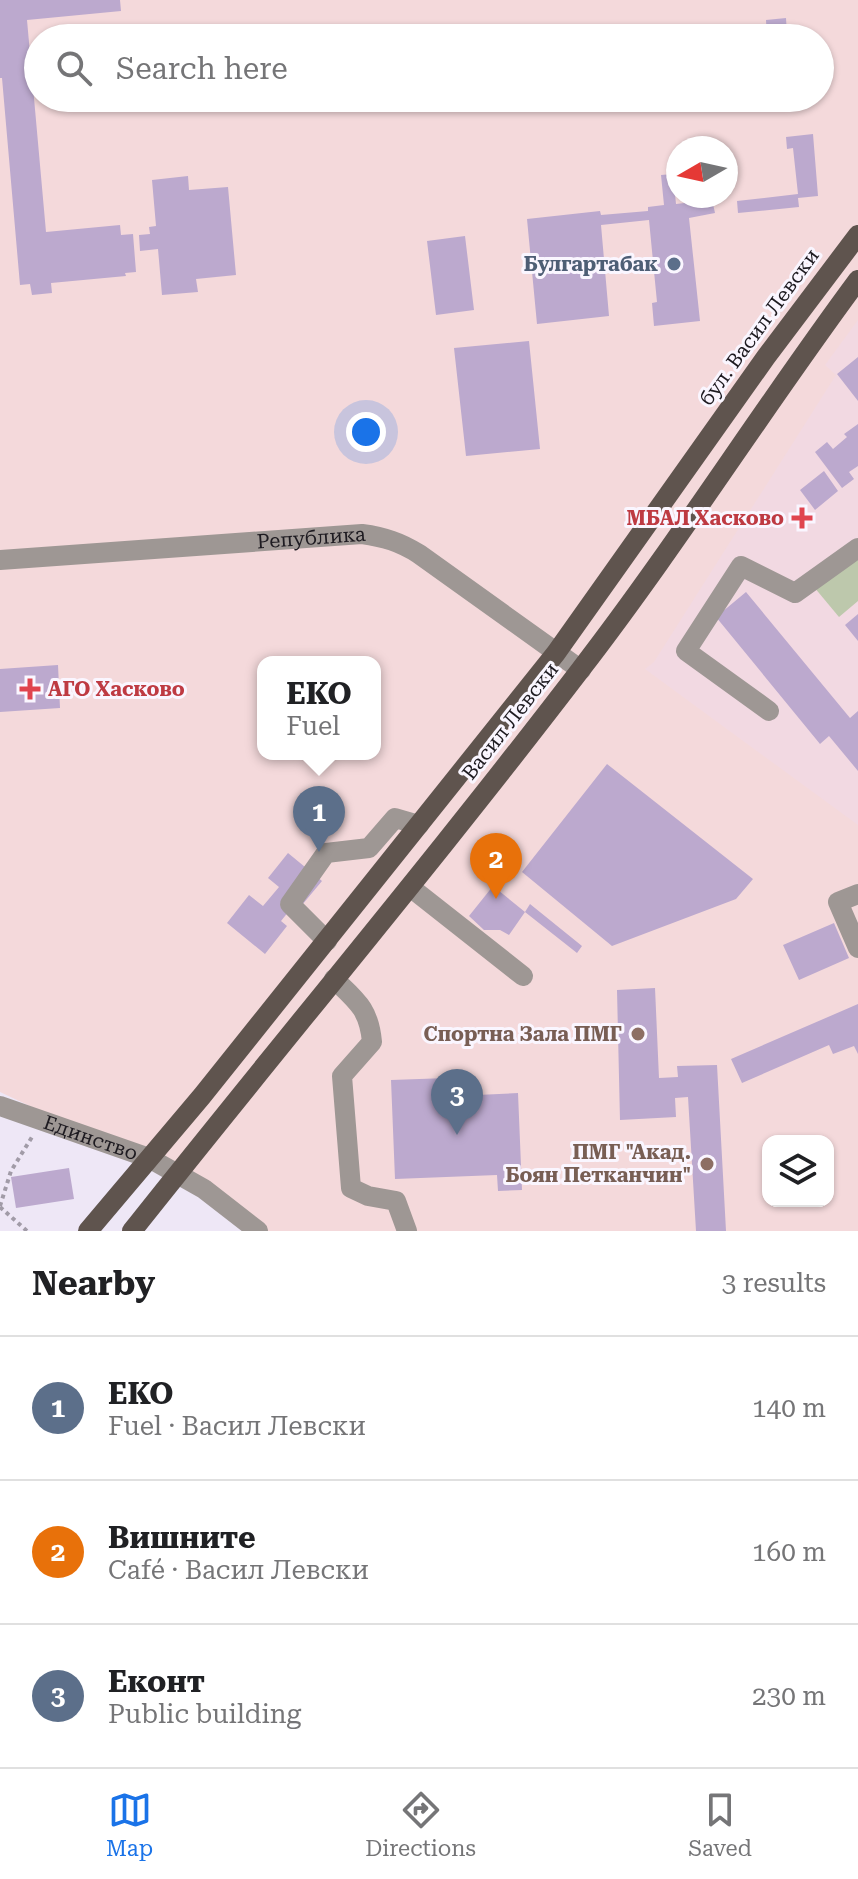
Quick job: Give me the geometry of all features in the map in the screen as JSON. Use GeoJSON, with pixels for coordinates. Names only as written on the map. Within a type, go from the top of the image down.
{"type":"FeatureCollection","features":[{"type":"Feature","properties":{"kind":"main road","name":"бул. Васил Левски"},"geometry":{"type":"LineString","coordinates":[[701,449],[858,235]]}},
{"type":"Feature","properties":{"kind":"main road","name":"Васил Левски"},"geometry":{"type":"LineString","coordinates":[[178,1174],[581,670],[654,572],[785,380],[858,280]]}},
{"type":"Feature","properties":{"kind":"main road","name":"Васил Левски"},"geometry":{"type":"LineString","coordinates":[[149,1158],[327,941],[556,653],[701,449]]}},
{"type":"Feature","properties":{"kind":"main road"},"geometry":{"type":"LineString","coordinates":[[88,1231],[149,1158]]}},
{"type":"Feature","properties":{"kind":"main road"},"geometry":{"type":"LineString","coordinates":[[132,1231],[178,1174]]}},
{"type":"Feature","properties":{"kind":"street","name":"Република"},"geometry":{"type":"LineString","coordinates":[[0,560],[362,534],[379,536],[398,541],[419,554],[581,670]]}},
{"type":"Feature","properties":{"kind":"street"},"geometry":{"type":"LineString","coordinates":[[769,711],[686,651],[741,566],[795,593],[858,548]]}},
{"type":"Feature","properties":{"kind":"street"},"geometry":{"type":"LineString","coordinates":[[327,941],[290,904],[326,853],[369,848],[395,818],[419,825]]}},
{"type":"Feature","properties":{"kind":"street"},"geometry":{"type":"LineString","coordinates":[[410,887],[523,976]]}},
{"type":"Feature","properties":{"kind":"street"},"geometry":{"type":"LineString","coordinates":[[858,894],[838,902],[858,948]]}},
{"type":"Feature","properties":{"kind":"street"},"geometry":{"type":"LineString","coordinates":[[334,979],[363,1007],[372,1042],[342,1076],[351,1188],[368,1196],[396,1201],[407,1231]]}},
{"type":"Feature","properties":{"kind":"street","name":"Единство"},"geometry":{"type":"LineString","coordinates":[[0,1106],[149,1158],[204,1189],[258,1231]]}},
{"type":"Feature","properties":{"kind":"path"},"geometry":{"type":"LineString","coordinates":[[27,1231],[0,1207],[11,1171],[42,1121]]}},
{"type":"Feature","properties":{"kind":"shaded area"},"geometry":{"type":"Polygon","coordinates":[[[0,0],[858,0],[858,1231],[254,1231],[128,1152],[0,1092],[0,0]]]}},
{"type":"Feature","properties":{"kind":"shaded area","name":"МБАЛ Хасково"},"geometry":{"type":"Polygon","coordinates":[[[858,320],[858,825],[645,669],[654,662],[836,375],[825,365],[858,320]]]}},
{"type":"Feature","properties":{"kind":"green space"},"geometry":{"type":"Polygon","coordinates":[[[858,556],[858,601],[839,617],[814,587],[858,556]]]}},
{"type":"Feature","properties":{"kind":"building"},"geometry":{"type":"Polygon","coordinates":[[[0,0],[120,0],[121,11],[27,20],[27,24],[24,24],[24,112],[35,112],[46,232],[120,225],[121,235],[133,234],[136,272],[125,273],[126,276],[51,283],[52,293],[32,295],[30,284],[20,285],[0,78],[0,0]]]}},
{"type":"Feature","properties":{"kind":"building"},"geometry":{"type":"Polygon","coordinates":[[[786,18],[786,24],[766,24],[766,20],[786,18]]]}},
{"type":"Feature","properties":{"kind":"building"},"geometry":{"type":"Polygon","coordinates":[[[813,134],[818,196],[798,198],[799,207],[738,213],[738,201],[798,194],[793,148],[787,149],[786,137],[813,134]]]}},
{"type":"Feature","properties":{"kind":"building"},"geometry":{"type":"Polygon","coordinates":[[[661,175],[666,175],[666,208],[714,208],[715,213],[689,218],[700,321],[654,326],[652,303],[657,302],[649,220],[601,225],[609,316],[537,324],[527,219],[600,211],[601,215],[648,211],[648,207],[664,205],[661,175]]]}},
{"type":"Feature","properties":{"kind":"building"},"geometry":{"type":"Polygon","coordinates":[[[188,176],[189,190],[228,187],[236,275],[196,279],[198,292],[162,295],[158,249],[140,251],[139,235],[150,234],[149,227],[156,226],[152,180],[188,176]]]}},
{"type":"Feature","properties":{"kind":"building"},"geometry":{"type":"Polygon","coordinates":[[[465,236],[474,310],[436,315],[427,241],[465,236]]]}},
{"type":"Feature","properties":{"kind":"building"},"geometry":{"type":"Polygon","coordinates":[[[529,341],[540,449],[466,456],[454,348],[529,341]]]}},
{"type":"Feature","properties":{"kind":"building"},"geometry":{"type":"Polygon","coordinates":[[[858,357],[858,401],[837,374],[858,357]]]}},
{"type":"Feature","properties":{"kind":"building"},"geometry":{"type":"Polygon","coordinates":[[[858,424],[858,466],[849,472],[854,479],[842,488],[815,452],[827,442],[833,449],[847,437],[844,434],[858,424]]]}},
{"type":"Feature","properties":{"kind":"building"},"geometry":{"type":"Polygon","coordinates":[[[824,471],[838,491],[815,510],[800,490],[824,471]]]}},
{"type":"Feature","properties":{"kind":"building"},"geometry":{"type":"Polygon","coordinates":[[[746,592],[850,718],[858,711],[858,771],[829,736],[820,744],[716,617],[746,592]]]}},
{"type":"Feature","properties":{"kind":"building"},"geometry":{"type":"Polygon","coordinates":[[[858,614],[858,641],[845,625],[858,614]]]}},
{"type":"Feature","properties":{"kind":"building","name":"АГО Хасково"},"geometry":{"type":"Polygon","coordinates":[[[58,665],[60,708],[0,712],[0,669],[58,665]]]}},
{"type":"Feature","properties":{"kind":"building"},"geometry":{"type":"Polygon","coordinates":[[[607,764],[753,879],[736,899],[612,946],[522,872],[607,764]]]}},
{"type":"Feature","properties":{"kind":"building"},"geometry":{"type":"Polygon","coordinates":[[[288,853],[322,881],[302,905],[297,901],[281,921],[287,926],[265,954],[227,923],[249,895],[263,906],[279,887],[268,878],[288,853]]]}},
{"type":"Feature","properties":{"kind":"building"},"geometry":{"type":"Polygon","coordinates":[[[493,886],[525,912],[509,935],[500,930],[484,930],[469,916],[493,886]]]}},
{"type":"Feature","properties":{"kind":"building"},"geometry":{"type":"Polygon","coordinates":[[[530,904],[582,946],[577,953],[525,912],[530,904]]]}},
{"type":"Feature","properties":{"kind":"building"},"geometry":{"type":"Polygon","coordinates":[[[834,923],[849,958],[799,980],[783,945],[834,923]]]}},
{"type":"Feature","properties":{"kind":"building"},"geometry":{"type":"Polygon","coordinates":[[[655,988],[659,1078],[678,1077],[677,1066],[717,1065],[726,1231],[696,1231],[688,1097],[675,1098],[676,1117],[620,1120],[617,990],[655,988]]]}},
{"type":"Feature","properties":{"kind":"building"},"geometry":{"type":"Polygon","coordinates":[[[858,1004],[858,1054],[854,1046],[833,1054],[829,1045],[742,1083],[731,1059],[858,1004]]]}},
{"type":"Feature","properties":{"kind":"building"},"geometry":{"type":"Polygon","coordinates":[[[476,1077],[477,1095],[518,1093],[522,1190],[498,1191],[497,1175],[395,1179],[391,1080],[476,1077]]]}},
{"type":"Feature","properties":{"kind":"building"},"geometry":{"type":"Polygon","coordinates":[[[69,1168],[74,1199],[16,1208],[11,1177],[69,1168]]]}},
{"type":"Feature","properties":{"kind":"place","name":"Булгартабак"},"geometry":{"type":"Point","coordinates":[674,264]}},
{"type":"Feature","properties":{"kind":"place","name":"МБАЛ Хасково"},"geometry":{"type":"Point","coordinates":[802,518]}},
{"type":"Feature","properties":{"kind":"place","name":"АГО Хасково"},"geometry":{"type":"Point","coordinates":[30,689]}},
{"type":"Feature","properties":{"kind":"place","name":"EKO"},"geometry":{"type":"Point","coordinates":[319,852]}},
{"type":"Feature","properties":{"kind":"place","name":"Вишните"},"geometry":{"type":"Point","coordinates":[496,899]}},
{"type":"Feature","properties":{"kind":"place","name":"Спортна Зала ПМГ"},"geometry":{"type":"Point","coordinates":[638,1034]}},
{"type":"Feature","properties":{"kind":"place","name":"Еконт"},"geometry":{"type":"Point","coordinates":[457,1135]}},
{"type":"Feature","properties":{"kind":"place","name":"ПМГ \"Акад. Боян Петканчин\""},"geometry":{"type":"Point","coordinates":[707,1164]}}]}
